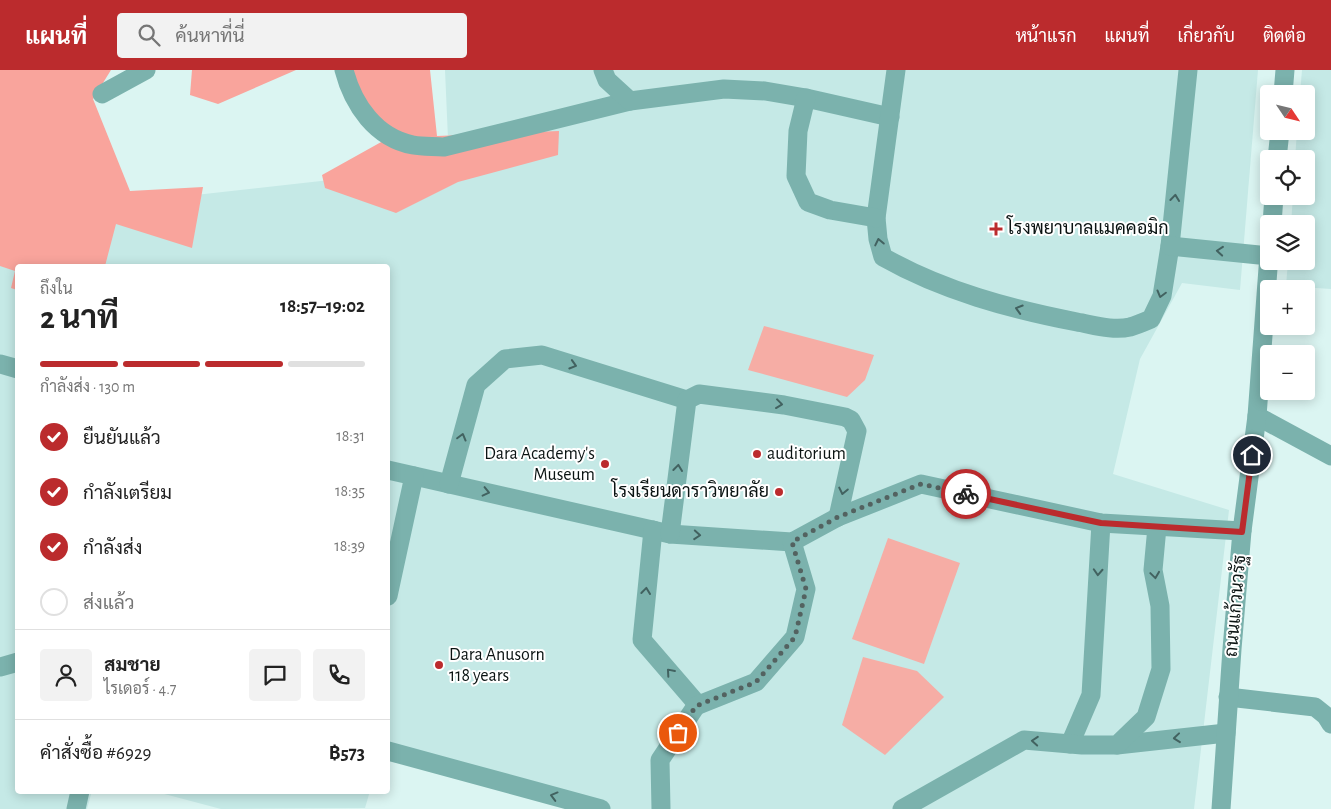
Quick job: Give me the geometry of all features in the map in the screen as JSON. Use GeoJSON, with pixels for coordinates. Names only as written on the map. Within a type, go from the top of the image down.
{"type":"FeatureCollection","features":[{"type":"Feature","properties":{"kind":"street"},"geometry":{"type":"LineString","coordinates":[[102,94],[146,70]]}},
{"type":"Feature","properties":{"kind":"street"},"geometry":{"type":"LineString","coordinates":[[344,70],[346,80],[364,114],[383,134],[412,145],[444,147],[630,100],[724,89],[765,91],[890,117]]}},
{"type":"Feature","properties":{"kind":"street"},"geometry":{"type":"LineString","coordinates":[[603,70],[607,80],[630,100]]}},
{"type":"Feature","properties":{"kind":"street"},"geometry":{"type":"LineString","coordinates":[[896,70],[876,218],[878,239],[883,257],[911,273],[951,289],[1031,313],[1109,328],[1129,327],[1151,319],[1162,296],[1170,246],[1188,70]]}},
{"type":"Feature","properties":{"kind":"street"},"geometry":{"type":"LineString","coordinates":[[1284,85],[1286,70]]}},
{"type":"Feature","properties":{"kind":"street"},"geometry":{"type":"LineString","coordinates":[[806,98],[798,131],[796,176],[808,202],[830,210],[876,218]]}},
{"type":"Feature","properties":{"kind":"street"},"geometry":{"type":"LineString","coordinates":[[1170,246],[1260,254]]}},
{"type":"Feature","properties":{"kind":"street","name":"ถนนแก้วนวรัฐ"},"geometry":{"type":"LineString","coordinates":[[1221,809],[1242,532],[1257,416],[1268,270]]}},
{"type":"Feature","properties":{"kind":"street"},"geometry":{"type":"LineString","coordinates":[[449,484],[476,384],[505,359],[542,355],[687,400],[699,394],[784,405],[845,417],[851,420],[856,431],[838,517]]}},
{"type":"Feature","properties":{"kind":"street"},"geometry":{"type":"LineString","coordinates":[[0,364],[15,368]]}},
{"type":"Feature","properties":{"kind":"street"},"geometry":{"type":"LineString","coordinates":[[687,400],[642,640],[698,705]]}},
{"type":"Feature","properties":{"kind":"street"},"geometry":{"type":"LineString","coordinates":[[1257,416],[1331,456]]}},
{"type":"Feature","properties":{"kind":"street"},"geometry":{"type":"LineString","coordinates":[[390,470],[661,532],[792,542],[838,517],[921,484],[1101,523],[1242,532]]}},
{"type":"Feature","properties":{"kind":"street"},"geometry":{"type":"LineString","coordinates":[[390,587],[414,476]]}},
{"type":"Feature","properties":{"kind":"street"},"geometry":{"type":"LineString","coordinates":[[1070,744],[1091,695],[1101,523]]}},
{"type":"Feature","properties":{"kind":"street"},"geometry":{"type":"LineString","coordinates":[[1118,745],[1146,717],[1161,669],[1160,606],[1153,570],[1157,527]]}},
{"type":"Feature","properties":{"kind":"street"},"geometry":{"type":"LineString","coordinates":[[661,809],[660,760],[698,705],[756,682],[795,637],[806,589],[792,542]]}},
{"type":"Feature","properties":{"kind":"street"},"geometry":{"type":"LineString","coordinates":[[0,667],[15,663]]}},
{"type":"Feature","properties":{"kind":"street"},"geometry":{"type":"LineString","coordinates":[[1228,697],[1314,707],[1326,716],[1331,724]]}},
{"type":"Feature","properties":{"kind":"street"},"geometry":{"type":"LineString","coordinates":[[902,809],[1024,740],[1070,744],[1118,745],[1226,733]]}},
{"type":"Feature","properties":{"kind":"street"},"geometry":{"type":"LineString","coordinates":[[390,752],[601,809]]}},
{"type":"Feature","properties":{"kind":"street"},"geometry":{"type":"LineString","coordinates":[[76,809],[79,794]]}},
{"type":"Feature","properties":{"kind":"shaded area"},"geometry":{"type":"Polygon","coordinates":[[[0,70],[111,70],[93,99],[130,191],[203,187],[192,248],[116,224],[106,264],[15,264],[15,271],[0,266],[0,70]]]}},
{"type":"Feature","properties":{"kind":"shaded area"},"geometry":{"type":"Polygon","coordinates":[[[192,70],[296,70],[218,104],[190,95],[192,70]]]}},
{"type":"Feature","properties":{"kind":"shaded area"},"geometry":{"type":"Polygon","coordinates":[[[343,70],[430,70],[437,136],[559,131],[558,155],[458,182],[396,213],[325,188],[322,175],[383,141],[343,70]]]}},
{"type":"Feature","properties":{"kind":"shaded area","name":"โรงเรียนดาราวิทยาลัย"},"geometry":{"type":"Polygon","coordinates":[[[445,70],[1258,70],[1240,290],[1182,283],[1140,359],[1113,474],[1229,510],[1194,809],[576,809],[390,758],[390,264],[15,264],[15,794],[91,794],[87,809],[0,809],[0,223],[79,208],[455,166],[448,139],[445,70]]]}},
{"type":"Feature","properties":{"kind":"shaded area"},"geometry":{"type":"Polygon","coordinates":[[[1302,70],[1331,70],[1331,289],[1315,288],[1315,280],[1286,280],[1287,270],[1315,270],[1315,215],[1292,215],[1292,205],[1315,205],[1315,150],[1296,150],[1296,140],[1315,140],[1315,85],[1301,85],[1302,70]]]}},
{"type":"Feature","properties":{"kind":"shaded area"},"geometry":{"type":"Polygon","coordinates":[[[15,271],[15,289],[11,288],[15,271]]]}},
{"type":"Feature","properties":{"kind":"shaded area"},"geometry":{"type":"Polygon","coordinates":[[[764,326],[874,355],[865,380],[847,397],[748,370],[764,326]]]}},
{"type":"Feature","properties":{"kind":"shaded area"},"geometry":{"type":"Polygon","coordinates":[[[888,538],[960,563],[924,664],[852,639],[888,538]]]}},
{"type":"Feature","properties":{"kind":"shaded area"},"geometry":{"type":"Polygon","coordinates":[[[863,657],[917,671],[944,697],[885,755],[842,725],[863,657]]]}},
{"type":"Feature","properties":{"kind":"shaded area"},"geometry":{"type":"Polygon","coordinates":[[[164,794],[369,794],[365,808],[221,809],[164,794]]]}},
{"type":"Feature","properties":{"kind":"way so far"},"geometry":{"type":"LineString","coordinates":[[678,733],[696,706],[756,682],[795,637],[806,589],[792,542],[838,517],[921,484],[966,494]]}},
{"type":"Feature","properties":{"kind":"place","name":"โรงพยาบาลแมคคอมิก"},"geometry":{"type":"Point","coordinates":[996,229]}},
{"type":"Feature","properties":{"kind":"place","name":"auditorium"},"geometry":{"type":"Point","coordinates":[757,454]}},
{"type":"Feature","properties":{"kind":"place","name":"Dara Academy's Museum"},"geometry":{"type":"Point","coordinates":[605,464]}},
{"type":"Feature","properties":{"kind":"place","name":"โรงเรียนดาราวิทยาลัย"},"geometry":{"type":"Point","coordinates":[779,492]}},
{"type":"Feature","properties":{"kind":"place","name":"Dara Anusorn 118 years"},"geometry":{"type":"Point","coordinates":[439,665]}},
{"type":"Feature","properties":{"kind":"route"},"geometry":{"type":"LineString","coordinates":[[966,494],[1101,523],[1242,532],[1252,455]]}}]}
